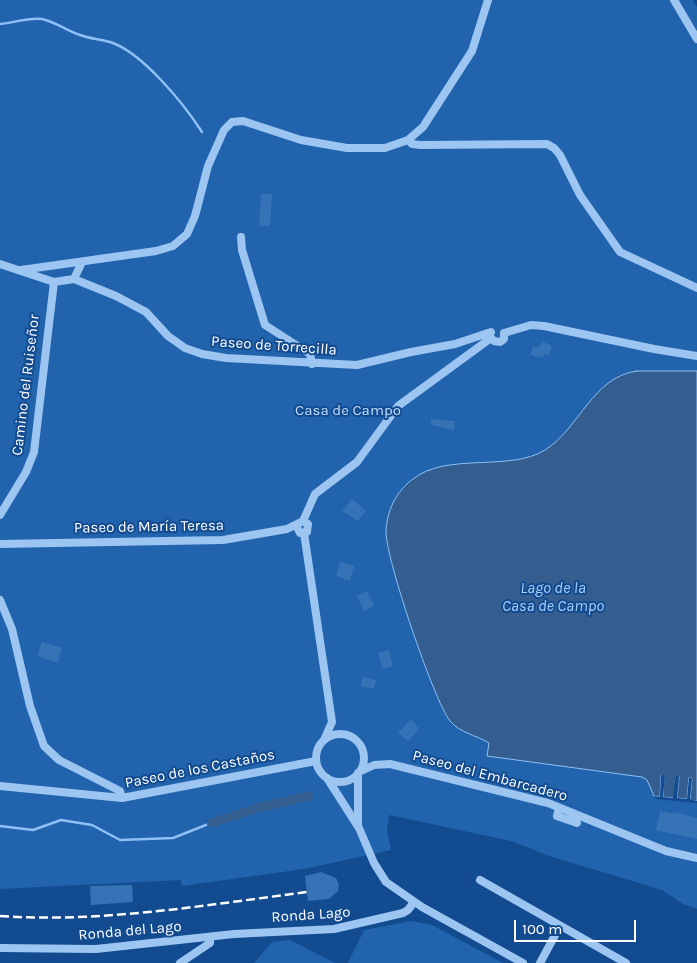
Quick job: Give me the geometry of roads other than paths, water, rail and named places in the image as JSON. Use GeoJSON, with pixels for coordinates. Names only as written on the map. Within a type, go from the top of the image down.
{"type":"FeatureCollection","features":[{"type":"Feature","properties":{"kind":"street"},"geometry":{"type":"LineString","coordinates":[[21,270],[156,251],[173,246],[187,234],[195,216],[204,176],[224,130],[232,122],[243,121],[301,140],[347,148],[385,148],[408,140],[424,127],[472,51],[488,0]]}},
{"type":"Feature","properties":{"kind":"street"},"geometry":{"type":"LineString","coordinates":[[674,0],[697,39]]}},
{"type":"Feature","properties":{"kind":"street"},"geometry":{"type":"LineString","coordinates":[[408,140],[412,144],[421,145],[547,144],[560,155],[580,195],[620,252],[697,288]]}},
{"type":"Feature","properties":{"kind":"street"},"geometry":{"type":"LineString","coordinates":[[241,237],[242,250],[265,325],[310,354],[312,364]]}},
{"type":"Feature","properties":{"kind":"street"},"geometry":{"type":"LineString","coordinates":[[0,264],[54,282],[74,279],[82,262]]}},
{"type":"Feature","properties":{"kind":"street","name":"Paseo de Torrecilla"},"geometry":{"type":"LineString","coordinates":[[74,279],[134,304],[146,312],[176,342],[194,352],[226,358],[357,365],[411,352],[450,346],[491,335],[498,328],[504,333],[531,325],[697,356]]}},
{"type":"Feature","properties":{"kind":"street","name":"Camino del Ruiseñor"},"geometry":{"type":"LineString","coordinates":[[0,514],[26,472],[34,452],[54,282]]}},
{"type":"Feature","properties":{"kind":"street"},"geometry":{"type":"LineString","coordinates":[[491,335],[398,406],[358,462],[315,494],[297,531],[304,533],[332,722],[318,749],[316,761],[320,772],[327,778],[358,828],[370,857],[383,878],[414,902],[523,963]]}},
{"type":"Feature","properties":{"kind":"street","name":"Paseo de María Teresa"},"geometry":{"type":"LineString","coordinates":[[0,544],[223,540],[287,529],[300,523]]}},
{"type":"Feature","properties":{"kind":"street"},"geometry":{"type":"LineString","coordinates":[[0,600],[12,629],[30,706],[44,746],[59,760],[120,791],[122,798]]}},
{"type":"Feature","properties":{"kind":"street"},"geometry":{"type":"LineString","coordinates":[[332,722],[356,742],[362,750],[363,761],[359,772],[358,828]]}},
{"type":"Feature","properties":{"kind":"street"},"geometry":{"type":"LineString","coordinates":[[324,740],[336,735],[348,736]]}},
{"type":"Feature","properties":{"kind":"street","name":"Paseo de los Castaños"},"geometry":{"type":"LineString","coordinates":[[0,786],[122,798],[316,761]]}},
{"type":"Feature","properties":{"kind":"street","name":"Paseo del Embarcadero"},"geometry":{"type":"LineString","coordinates":[[359,772],[374,765],[390,764],[559,808],[666,851],[697,858]]}},
{"type":"Feature","properties":{"kind":"street"},"geometry":{"type":"LineString","coordinates":[[327,778],[342,782],[351,779],[359,772]]}},
{"type":"Feature","properties":{"kind":"street"},"geometry":{"type":"LineString","coordinates":[[559,808],[557,816],[577,823]]}},
{"type":"Feature","properties":{"kind":"street"},"geometry":{"type":"LineString","coordinates":[[480,880],[626,963]]}},
{"type":"Feature","properties":{"kind":"street","name":"Ronda Lago"},"geometry":{"type":"LineString","coordinates":[[262,932],[345,928],[403,912],[408,910],[414,902]]}},
{"type":"Feature","properties":{"kind":"street"},"geometry":{"type":"LineString","coordinates":[[540,963],[560,926]]}},
{"type":"Feature","properties":{"kind":"street","name":"Ronda del Lago"},"geometry":{"type":"LineString","coordinates":[[0,948],[96,949],[262,932]]}},
{"type":"Feature","properties":{"kind":"street"},"geometry":{"type":"LineString","coordinates":[[180,963],[210,943],[210,937]]}},
{"type":"Feature","properties":{"kind":"water","name":"Lago de la Casa de Campo"},"geometry":{"type":"Polygon","coordinates":[[[637,371],[697,371],[697,801],[690,800],[692,778],[689,778],[687,799],[677,798],[679,777],[674,798],[663,797],[664,776],[661,775],[660,797],[654,796],[647,780],[642,777],[487,756],[489,743],[463,731],[450,721],[433,687],[393,569],[388,546],[386,531],[390,509],[397,495],[413,479],[427,471],[443,466],[514,460],[545,450],[568,429],[597,393],[622,375],[637,371]]]}},
{"type":"Feature","properties":{"kind":"waterway"},"geometry":{"type":"LineString","coordinates":[[0,24],[42,19],[80,35],[110,42],[122,48],[135,56],[161,80],[185,108],[202,132]]}},
{"type":"Feature","properties":{"kind":"waterway"},"geometry":{"type":"LineString","coordinates":[[211,823],[261,807],[309,796]]}},
{"type":"Feature","properties":{"kind":"waterway"},"geometry":{"type":"LineString","coordinates":[[0,826],[33,830],[61,820],[92,825],[120,840],[173,838],[211,823]]}},
{"type":"Feature","properties":{"kind":"railway"},"geometry":{"type":"LineString","coordinates":[[0,916],[39,918],[116,915],[154,912],[307,892]]}},
{"type":"Feature","properties":{"kind":"park label","name":"Casa de Campo"},"geometry":{"type":"Point","coordinates":[348,411]}}]}
